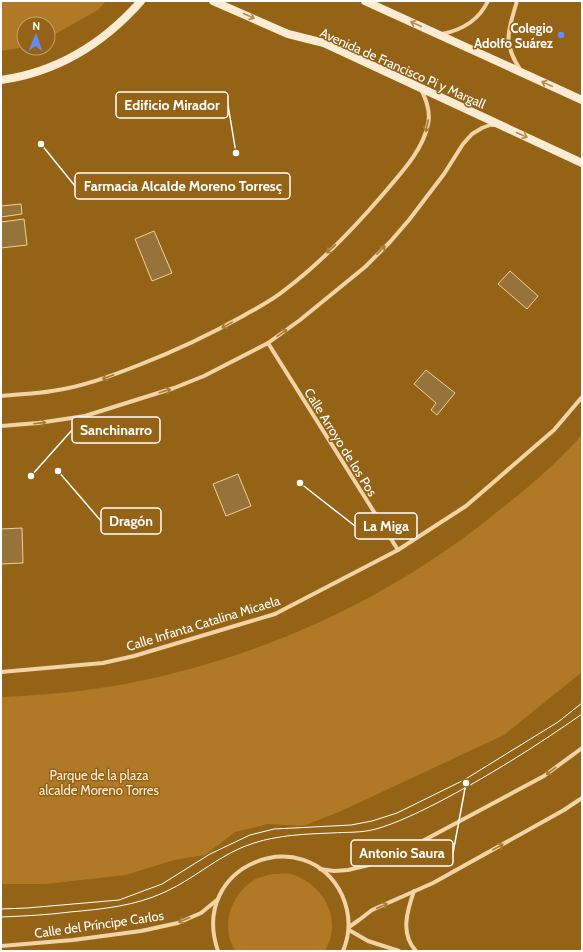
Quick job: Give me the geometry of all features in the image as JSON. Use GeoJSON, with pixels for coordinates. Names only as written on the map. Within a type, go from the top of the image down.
{"type":"FeatureCollection","features":[{"type":"Feature","properties":{"kind":"street"},"geometry":{"type":"LineString","coordinates":[[1,80],[37,72],[66,61],[98,41],[124,19],[142,1]]}},
{"type":"Feature","properties":{"kind":"street","name":"Avenida de Francisco Pi y Margall"},"geometry":{"type":"LineString","coordinates":[[213,1],[288,34],[324,43],[582,162]]}},
{"type":"Feature","properties":{"kind":"street"},"geometry":{"type":"LineString","coordinates":[[365,1],[582,100]]}},
{"type":"Feature","properties":{"kind":"street"},"geometry":{"type":"LineString","coordinates":[[440,35],[466,26],[476,19],[484,10],[488,1]]}},
{"type":"Feature","properties":{"kind":"street"},"geometry":{"type":"LineString","coordinates":[[517,1],[508,34],[508,42],[510,52],[522,73]]}},
{"type":"Feature","properties":{"kind":"street"},"geometry":{"type":"LineString","coordinates":[[1,396],[52,391],[100,380],[177,351],[212,334],[285,290],[344,238],[387,190],[415,154],[424,136],[428,123],[429,112],[421,88]]}},
{"type":"Feature","properties":{"kind":"street"},"geometry":{"type":"LineString","coordinates":[[1,426],[38,424],[85,416],[174,388],[204,376],[268,343],[336,292],[365,267],[390,242],[444,174],[463,144],[472,134],[486,127],[500,125]]}},
{"type":"Feature","properties":{"kind":"street","name":"Calle Arroyo de los Pos"},"geometry":{"type":"LineString","coordinates":[[268,343],[398,550]]}},
{"type":"Feature","properties":{"kind":"street","name":"Calle Infanta Catalina Micaela"},"geometry":{"type":"LineString","coordinates":[[1,672],[109,662],[268,616],[282,610],[398,550],[466,506],[554,430],[582,397]]}},
{"type":"Feature","properties":{"kind":"street"},"geometry":{"type":"LineString","coordinates":[[320,869],[334,871],[348,870],[369,865],[417,844],[544,776],[582,748]]}},
{"type":"Feature","properties":{"kind":"street"},"geometry":{"type":"LineString","coordinates":[[349,928],[372,910],[433,883],[558,814],[582,798]]}},
{"type":"Feature","properties":{"kind":"street"},"geometry":{"type":"LineString","coordinates":[[218,951],[214,940],[214,913],[217,900],[224,888],[232,877],[243,868],[268,858],[282,857],[295,858],[320,869],[339,889],[348,914],[349,928],[343,951]]}},
{"type":"Feature","properties":{"kind":"street"},"geometry":{"type":"LineString","coordinates":[[414,891],[408,910],[406,929],[410,941],[416,951]]}},
{"type":"Feature","properties":{"kind":"street","name":"Calle del Príncipe Carlos"},"geometry":{"type":"LineString","coordinates":[[1,946],[74,940],[141,931],[178,923],[201,913],[217,900]]}},
{"type":"Feature","properties":{"kind":"street"},"geometry":{"type":"LineString","coordinates":[[349,928],[368,941],[399,951]]}},
{"type":"Feature","properties":{"kind":"green space"},"geometry":{"type":"Polygon","coordinates":[[[1,1],[106,1],[98,10],[56,34],[56,16],[16,16],[16,48],[1,51],[1,1]]]}},
{"type":"Feature","properties":{"kind":"green space","name":"Parque de la plaza alcalde Moreno Torres"},"geometry":{"type":"Polygon","coordinates":[[[582,435],[582,672],[504,735],[339,812],[303,826],[268,824],[235,832],[205,855],[174,860],[126,875],[45,884],[1,884],[1,697],[52,694],[102,688],[185,670],[234,656],[329,618],[375,594],[419,568],[462,539],[502,508],[554,464],[582,435]]]}},
{"type":"Feature","properties":{"kind":"green space"},"geometry":{"type":"Polygon","coordinates":[[[272,874],[291,874],[310,883],[318,890],[329,908],[332,918],[330,940],[325,951],[235,951],[229,938],[228,928],[230,912],[233,904],[247,885],[256,879],[272,874]]]}},
{"type":"Feature","properties":{"kind":"shaded area"},"geometry":{"type":"Polygon","coordinates":[[[21,204],[22,214],[1,217],[1,206],[21,204]]]}},
{"type":"Feature","properties":{"kind":"shaded area"},"geometry":{"type":"Polygon","coordinates":[[[24,219],[27,245],[1,248],[1,222],[24,219]]]}},
{"type":"Feature","properties":{"kind":"shaded area"},"geometry":{"type":"Polygon","coordinates":[[[154,231],[172,273],[152,281],[135,239],[154,231]]]}},
{"type":"Feature","properties":{"kind":"shaded area"},"geometry":{"type":"Polygon","coordinates":[[[510,271],[538,296],[527,309],[498,284],[510,271]]]}},
{"type":"Feature","properties":{"kind":"shaded area"},"geometry":{"type":"Polygon","coordinates":[[[426,370],[455,393],[437,415],[431,410],[436,403],[414,384],[426,370]]]}},
{"type":"Feature","properties":{"kind":"shaded area"},"geometry":{"type":"Polygon","coordinates":[[[238,474],[251,506],[226,516],[213,484],[238,474]]]}},
{"type":"Feature","properties":{"kind":"shaded area"},"geometry":{"type":"Polygon","coordinates":[[[22,528],[23,563],[1,564],[1,529],[22,528]]]}},
{"type":"Feature","properties":{"kind":"tram line"},"geometry":{"type":"LineString","coordinates":[[1,909],[119,900],[162,884],[210,854],[250,835],[274,829],[351,825],[372,821],[397,813],[464,780],[558,722],[582,703]]}},
{"type":"Feature","properties":{"kind":"tram line"},"geometry":{"type":"LineString","coordinates":[[1,917],[61,913],[130,904],[165,892],[242,847],[263,840],[292,835],[360,832],[384,827],[437,803],[474,783],[529,750],[582,714]]}},
{"type":"Feature","properties":{"kind":"place","name":"Colegio Adolfo Suárez"},"geometry":{"type":"Point","coordinates":[561,35]}},
{"type":"Feature","properties":{"kind":"place","name":"Farmacia Alcalde Moreno Torresç"},"geometry":{"type":"Point","coordinates":[41,144]}},
{"type":"Feature","properties":{"kind":"place","name":"Edificio Mirador"},"geometry":{"type":"Point","coordinates":[236,153]}},
{"type":"Feature","properties":{"kind":"place","name":"Dragón"},"geometry":{"type":"Point","coordinates":[58,471]}},
{"type":"Feature","properties":{"kind":"place","name":"Sanchinarro"},"geometry":{"type":"Point","coordinates":[31,476]}},
{"type":"Feature","properties":{"kind":"place","name":"La Miga"},"geometry":{"type":"Point","coordinates":[300,483]}},
{"type":"Feature","properties":{"kind":"place","name":"Antonio Saura"},"geometry":{"type":"Point","coordinates":[466,783]}}]}
